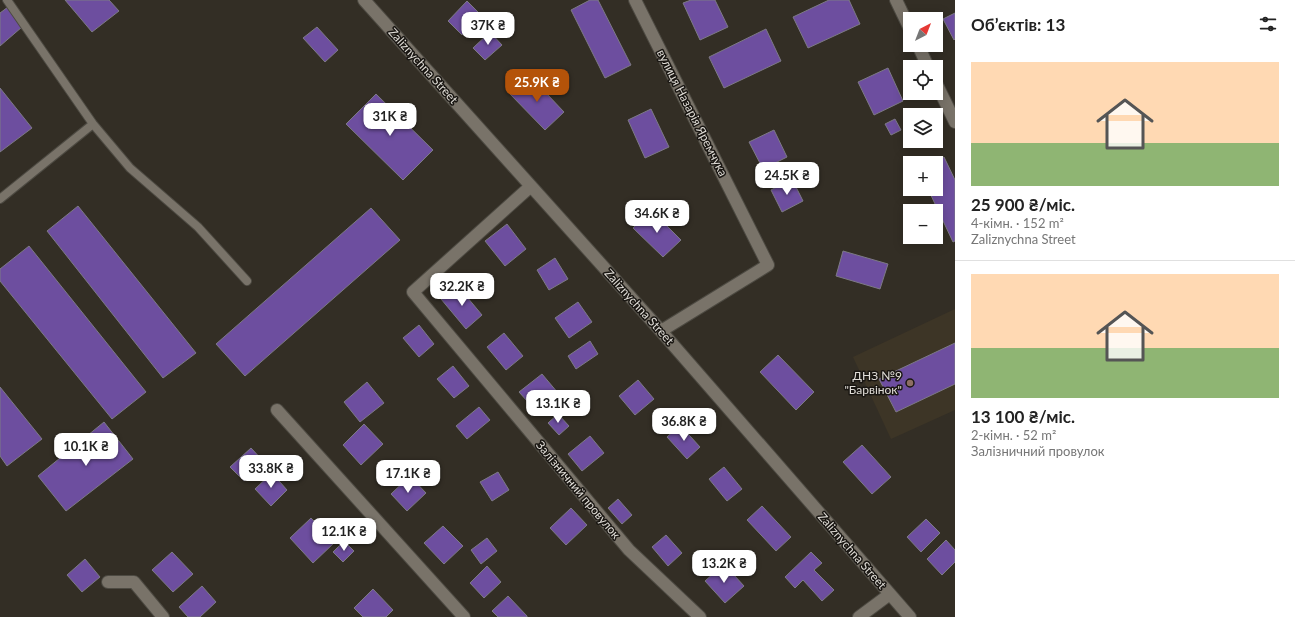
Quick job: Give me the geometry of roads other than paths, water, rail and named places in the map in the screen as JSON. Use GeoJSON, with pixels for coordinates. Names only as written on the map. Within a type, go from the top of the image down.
{"type":"FeatureCollection","features":[{"type":"Feature","properties":{"kind":"street","name":"Zaliznychna Street"},"geometry":{"type":"LineString","coordinates":[[364,0],[661,331],[910,617]]}},
{"type":"Feature","properties":{"kind":"street","name":"вулиця Назарія Яремчука"},"geometry":{"type":"LineString","coordinates":[[635,0],[768,265],[661,331]]}},
{"type":"Feature","properties":{"kind":"street"},"geometry":{"type":"LineString","coordinates":[[896,0],[903,14]]}},
{"type":"Feature","properties":{"kind":"street"},"geometry":{"type":"LineString","coordinates":[[943,97],[955,122]]}},
{"type":"Feature","properties":{"kind":"street","name":"Залізничний провулок"},"geometry":{"type":"LineString","coordinates":[[531,186],[413,292],[629,550],[700,617]]}},
{"type":"Feature","properties":{"kind":"street"},"geometry":{"type":"LineString","coordinates":[[277,410],[464,617]]}},
{"type":"Feature","properties":{"kind":"street"},"geometry":{"type":"LineString","coordinates":[[108,582],[134,582],[163,617]]}},
{"type":"Feature","properties":{"kind":"street"},"geometry":{"type":"LineString","coordinates":[[859,617],[890,594]]}},
{"type":"Feature","properties":{"kind":"lane"},"geometry":{"type":"LineString","coordinates":[[7,0],[93,124],[130,168],[198,227],[247,281]]}},
{"type":"Feature","properties":{"kind":"lane"},"geometry":{"type":"LineString","coordinates":[[0,199],[93,124]]}},
{"type":"Feature","properties":{"kind":"place","name":"ДНЗ №9 \"Барвінок\""},"geometry":{"type":"Point","coordinates":[910,383]}}]}
